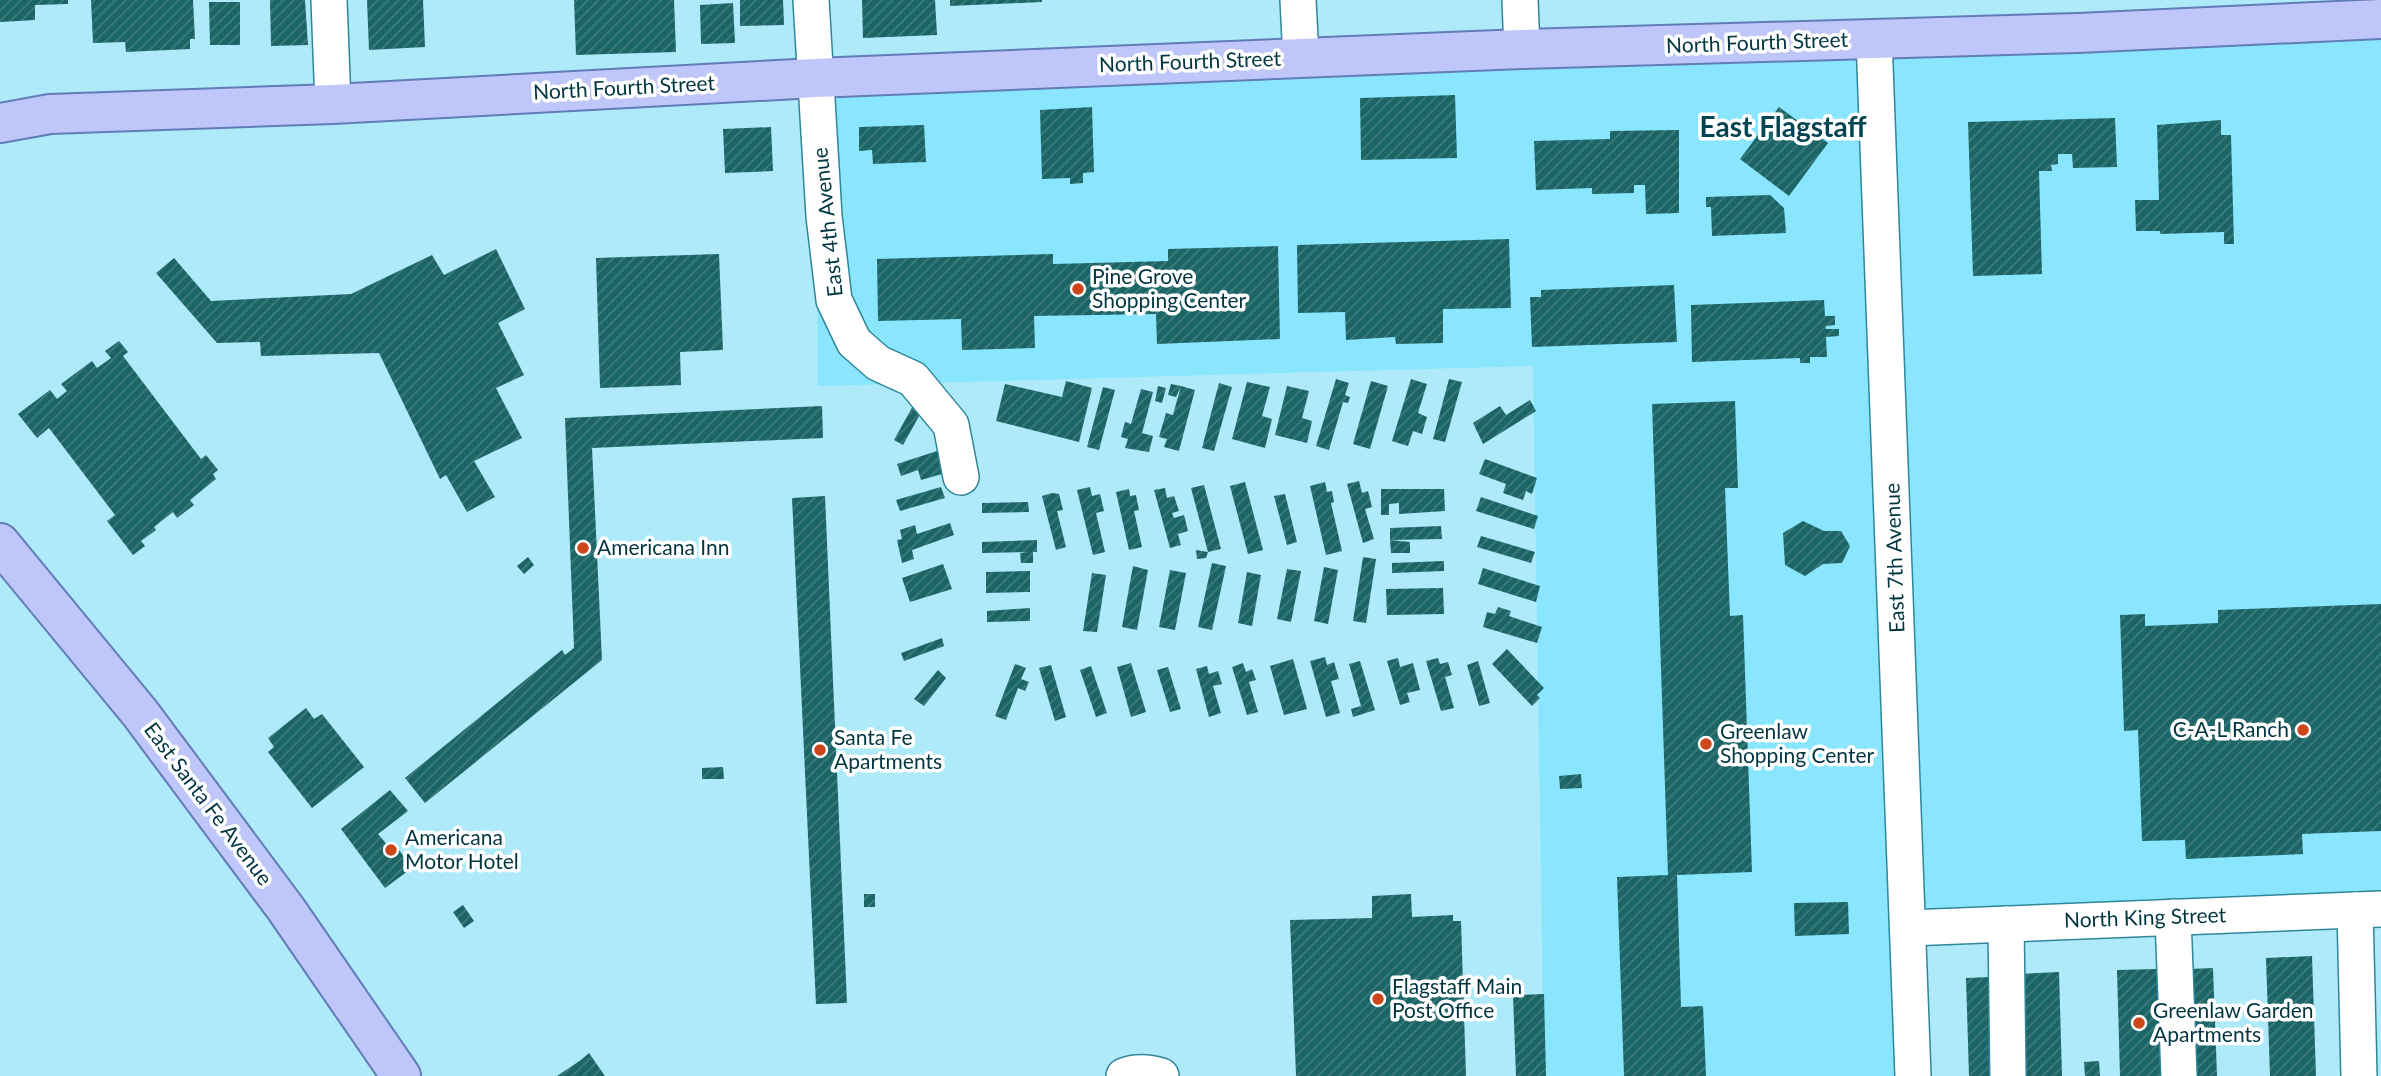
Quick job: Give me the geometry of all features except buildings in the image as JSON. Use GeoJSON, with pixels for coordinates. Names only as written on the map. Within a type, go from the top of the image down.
{"type":"FeatureCollection","features":[{"type":"Feature","properties":{"kind":"main road","name":"North Fourth Street"},"geometry":{"type":"LineString","coordinates":[[0,122],[50,114],[333,104],[815,78],[1522,49],[2078,33],[2381,19]]}},
{"type":"Feature","properties":{"kind":"main road","name":"East Santa Fe Avenue"},"geometry":{"type":"LineString","coordinates":[[0,543],[148,724],[286,909],[401,1076]]}},
{"type":"Feature","properties":{"kind":"street"},"geometry":{"type":"LineString","coordinates":[[329,0],[333,104]]}},
{"type":"Feature","properties":{"kind":"street","name":"East 4th Avenue"},"geometry":{"type":"LineString","coordinates":[[811,0],[824,216],[834,300],[854,342],[878,363],[913,379],[951,425],[961,477]]}},
{"type":"Feature","properties":{"kind":"street"},"geometry":{"type":"LineString","coordinates":[[1298,0],[1301,58]]}},
{"type":"Feature","properties":{"kind":"street"},"geometry":{"type":"LineString","coordinates":[[1520,0],[1522,49]]}},
{"type":"Feature","properties":{"kind":"street","name":"East 7th Avenue"},"geometry":{"type":"LineString","coordinates":[[1874,40],[1913,1076]]}},
{"type":"Feature","properties":{"kind":"street"},"geometry":{"type":"LineString","coordinates":[[2359,1076],[2368,909]]}},
{"type":"Feature","properties":{"kind":"street","name":"North King Street"},"geometry":{"type":"LineString","coordinates":[[1909,928],[2368,909]]}},
{"type":"Feature","properties":{"kind":"street"},"geometry":{"type":"LineString","coordinates":[[2173,917],[2179,1076]]}},
{"type":"Feature","properties":{"kind":"street"},"geometry":{"type":"LineString","coordinates":[[2006,924],[2008,1076]]}},
{"type":"Feature","properties":{"kind":"street"},"geometry":{"type":"LineString","coordinates":[[1124,1076],[1134,1072],[1150,1072],[1161,1076]]}},
{"type":"Feature","properties":{"kind":"shaded area"},"geometry":{"type":"Polygon","coordinates":[[[2381,16],[2381,906],[1910,928],[1913,1076],[1544,1076],[1533,366],[818,386],[815,78],[2381,16]]]}},
{"type":"Feature","properties":{"kind":"place","name":"Pine Grove Shopping Center"},"geometry":{"type":"Point","coordinates":[1078,289]}},
{"type":"Feature","properties":{"kind":"place","name":"Americana Inn"},"geometry":{"type":"Point","coordinates":[583,548]}},
{"type":"Feature","properties":{"kind":"place","name":"C-A-L Ranch"},"geometry":{"type":"Point","coordinates":[2303,730]}},
{"type":"Feature","properties":{"kind":"place","name":"Greenlaw Shopping Center"},"geometry":{"type":"Point","coordinates":[1706,744]}},
{"type":"Feature","properties":{"kind":"place","name":"Santa Fe Apartments"},"geometry":{"type":"Point","coordinates":[820,750]}},
{"type":"Feature","properties":{"kind":"place","name":"Americana Motor Hotel"},"geometry":{"type":"Point","coordinates":[391,850]}},
{"type":"Feature","properties":{"kind":"place","name":"Flagstaff Main Post Office"},"geometry":{"type":"Point","coordinates":[1378,999]}},
{"type":"Feature","properties":{"kind":"place","name":"Greenlaw Garden Apartments"},"geometry":{"type":"Point","coordinates":[2139,1023]}},
{"type":"Feature","properties":{"kind":"district","name":"East Flagstaff"},"geometry":{"type":"Point","coordinates":[1783,127]}}]}
